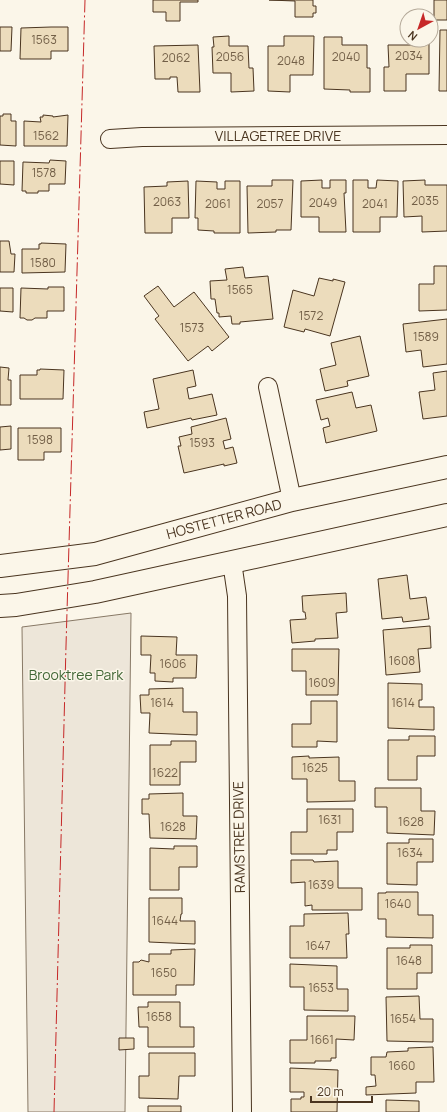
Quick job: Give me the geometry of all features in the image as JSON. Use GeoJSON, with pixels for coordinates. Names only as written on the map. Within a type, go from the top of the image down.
{"type":"FeatureCollection","features":[{"type":"Feature","properties":{"kind":"main road","name":"HOSTETTER ROAD"},"geometry":{"type":"LineString","coordinates":[[0,566],[95,554],[292,500],[447,467]]}},
{"type":"Feature","properties":{"kind":"main road"},"geometry":{"type":"LineString","coordinates":[[0,606],[16,605],[95,592],[447,515]]}},
{"type":"Feature","properties":{"kind":"street","name":"VILLAGETREE DRIVE"},"geometry":{"type":"LineString","coordinates":[[110,139],[142,137],[447,135]]}},
{"type":"Feature","properties":{"kind":"street"},"geometry":{"type":"LineString","coordinates":[[268,387],[292,500]]}},
{"type":"Feature","properties":{"kind":"street","name":"RAMSTREE DRIVE"},"geometry":{"type":"LineString","coordinates":[[232,562],[237,596],[242,1112]]}},
{"type":"Feature","properties":{"kind":"green space","name":"Brooktree Park"},"geometry":{"type":"Polygon","coordinates":[[[131,613],[125,1112],[28,1112],[22,627],[131,613]]]}},
{"type":"Feature","properties":{"kind":"building"},"geometry":{"type":"Polygon","coordinates":[[[153,0],[198,0],[198,2],[180,2],[180,21],[166,21],[166,12],[153,12],[153,0]]]}},
{"type":"Feature","properties":{"kind":"building"},"geometry":{"type":"Polygon","coordinates":[[[269,0],[313,0],[313,6],[316,6],[316,13],[313,13],[313,17],[295,17],[295,1],[269,0]]]}},
{"type":"Feature","properties":{"kind":"building"},"geometry":{"type":"Polygon","coordinates":[[[434,0],[447,0],[447,20],[439,20],[439,8],[434,8],[434,0]]]}},
{"type":"Feature","properties":{"kind":"building"},"geometry":{"type":"Polygon","coordinates":[[[0,27],[12,27],[11,51],[0,51],[0,27]]]}},
{"type":"Feature","properties":{"kind":"building"},"geometry":{"type":"Polygon","coordinates":[[[68,27],[68,51],[51,51],[51,59],[20,59],[21,28],[68,27]]]}},
{"type":"Feature","properties":{"kind":"building"},"geometry":{"type":"Polygon","coordinates":[[[440,30],[447,30],[447,91],[439,91],[440,30]]]}},
{"type":"Feature","properties":{"kind":"building"},"geometry":{"type":"Polygon","coordinates":[[[229,36],[229,46],[248,46],[249,68],[253,68],[254,91],[231,92],[231,73],[213,73],[213,37],[229,36]]]}},
{"type":"Feature","properties":{"kind":"building"},"geometry":{"type":"Polygon","coordinates":[[[284,36],[314,36],[313,75],[290,75],[290,92],[268,91],[268,46],[284,46],[284,36]]]}},
{"type":"Feature","properties":{"kind":"building"},"geometry":{"type":"Polygon","coordinates":[[[324,37],[342,37],[342,45],[367,45],[367,68],[370,68],[370,92],[350,92],[350,90],[324,89],[324,37]]]}},
{"type":"Feature","properties":{"kind":"building"},"geometry":{"type":"Polygon","coordinates":[[[198,45],[200,92],[178,92],[177,77],[170,77],[170,79],[155,79],[154,46],[198,45]]]}},
{"type":"Feature","properties":{"kind":"building"},"geometry":{"type":"Polygon","coordinates":[[[388,45],[399,45],[399,48],[429,48],[429,74],[406,74],[406,91],[384,91],[384,67],[389,67],[388,45]]]}},
{"type":"Feature","properties":{"kind":"building"},"geometry":{"type":"Polygon","coordinates":[[[3,114],[11,114],[11,121],[16,121],[16,146],[0,145],[0,116],[3,116],[3,114]]]}},
{"type":"Feature","properties":{"kind":"building"},"geometry":{"type":"Polygon","coordinates":[[[43,115],[53,117],[68,115],[67,146],[24,146],[24,121],[41,122],[40,117],[43,117],[43,115]]]}},
{"type":"Feature","properties":{"kind":"building"},"geometry":{"type":"Polygon","coordinates":[[[50,160],[66,161],[65,184],[49,184],[49,191],[38,191],[38,193],[26,193],[26,191],[22,191],[23,162],[49,163],[50,160]]]}},
{"type":"Feature","properties":{"kind":"building"},"geometry":{"type":"Polygon","coordinates":[[[0,161],[14,161],[14,185],[0,184],[0,161]]]}},
{"type":"Feature","properties":{"kind":"building"},"geometry":{"type":"Polygon","coordinates":[[[272,180],[293,180],[291,230],[248,233],[247,186],[272,186],[272,180]]]}},
{"type":"Feature","properties":{"kind":"building"},"geometry":{"type":"Polygon","coordinates":[[[322,180],[322,188],[330,188],[330,180],[346,180],[346,193],[344,193],[346,232],[319,232],[319,217],[301,217],[301,181],[322,180]]]}},
{"type":"Feature","properties":{"kind":"building"},"geometry":{"type":"Polygon","coordinates":[[[353,180],[368,180],[368,188],[376,188],[377,180],[398,181],[397,217],[380,217],[380,232],[353,232],[353,180]]]}},
{"type":"Feature","properties":{"kind":"building"},"geometry":{"type":"Polygon","coordinates":[[[425,180],[425,185],[447,185],[447,231],[422,232],[422,216],[404,217],[403,181],[425,180]]]}},
{"type":"Feature","properties":{"kind":"building"},"geometry":{"type":"Polygon","coordinates":[[[188,181],[189,218],[172,218],[172,233],[145,233],[144,187],[167,186],[167,182],[188,181]]]}},
{"type":"Feature","properties":{"kind":"building"},"geometry":{"type":"Polygon","coordinates":[[[196,181],[217,182],[217,189],[225,189],[225,181],[240,181],[240,233],[214,233],[214,231],[198,230],[198,218],[195,218],[196,181]]]}},
{"type":"Feature","properties":{"kind":"building"},"geometry":{"type":"Polygon","coordinates":[[[0,241],[9,241],[11,254],[15,254],[14,272],[0,272],[0,241]]]}},
{"type":"Feature","properties":{"kind":"building"},"geometry":{"type":"Polygon","coordinates":[[[39,244],[66,244],[65,272],[22,273],[22,249],[39,249],[39,244]]]}},
{"type":"Feature","properties":{"kind":"building"},"geometry":{"type":"Polygon","coordinates":[[[434,266],[447,266],[447,310],[419,311],[419,284],[434,284],[434,266]]]}},
{"type":"Feature","properties":{"kind":"building"},"geometry":{"type":"Polygon","coordinates":[[[243,267],[245,278],[268,276],[273,319],[232,324],[231,316],[219,317],[215,299],[211,299],[210,281],[227,280],[225,269],[243,267]]]}},
{"type":"Feature","properties":{"kind":"building"},"geometry":{"type":"Polygon","coordinates":[[[319,278],[345,282],[330,336],[305,329],[304,332],[284,327],[293,290],[314,296],[319,278]]]}},
{"type":"Feature","properties":{"kind":"building"},"geometry":{"type":"Polygon","coordinates":[[[158,286],[174,307],[194,292],[229,337],[212,351],[208,346],[188,361],[155,319],[159,316],[144,296],[158,286]]]}},
{"type":"Feature","properties":{"kind":"building"},"geometry":{"type":"Polygon","coordinates":[[[48,287],[64,287],[64,311],[47,311],[47,318],[27,320],[20,318],[21,288],[48,289],[48,287]]]}},
{"type":"Feature","properties":{"kind":"building"},"geometry":{"type":"Polygon","coordinates":[[[0,288],[13,288],[13,312],[0,311],[0,288]]]}},
{"type":"Feature","properties":{"kind":"building"},"geometry":{"type":"Polygon","coordinates":[[[447,319],[447,364],[423,367],[421,350],[406,352],[403,324],[447,319]]]}},
{"type":"Feature","properties":{"kind":"building"},"geometry":{"type":"Polygon","coordinates":[[[360,336],[369,376],[347,381],[348,386],[325,391],[320,369],[336,365],[331,343],[360,336]]]}},
{"type":"Feature","properties":{"kind":"building"},"geometry":{"type":"Polygon","coordinates":[[[0,367],[9,368],[8,380],[11,380],[11,405],[0,405],[0,367]]]}},
{"type":"Feature","properties":{"kind":"building"},"geometry":{"type":"Polygon","coordinates":[[[37,370],[64,370],[63,399],[20,399],[20,375],[37,375],[37,370]]]}},
{"type":"Feature","properties":{"kind":"building"},"geometry":{"type":"Polygon","coordinates":[[[193,370],[196,386],[187,388],[189,399],[212,394],[217,415],[192,420],[191,418],[147,428],[144,412],[159,409],[153,379],[193,370]]]}},
{"type":"Feature","properties":{"kind":"building"},"geometry":{"type":"Polygon","coordinates":[[[447,371],[447,416],[423,419],[419,392],[435,390],[433,373],[447,371]]]}},
{"type":"Feature","properties":{"kind":"building"},"geometry":{"type":"Polygon","coordinates":[[[352,392],[356,408],[371,405],[377,431],[326,443],[323,428],[330,426],[328,418],[321,420],[316,400],[352,392]]]}},
{"type":"Feature","properties":{"kind":"building"},"geometry":{"type":"Polygon","coordinates":[[[226,418],[231,439],[223,441],[225,449],[233,447],[237,463],[224,466],[224,464],[184,473],[178,446],[181,446],[179,437],[192,434],[191,427],[226,418]]]}},
{"type":"Feature","properties":{"kind":"building"},"geometry":{"type":"Polygon","coordinates":[[[11,426],[11,449],[0,450],[0,427],[11,426]]]}},
{"type":"Feature","properties":{"kind":"building"},"geometry":{"type":"Polygon","coordinates":[[[18,428],[61,428],[61,452],[44,452],[44,460],[18,460],[18,428]]]}},
{"type":"Feature","properties":{"kind":"building"},"geometry":{"type":"Polygon","coordinates":[[[407,575],[410,599],[426,597],[429,619],[403,622],[402,617],[382,619],[378,579],[407,575]]]}},
{"type":"Feature","properties":{"kind":"building"},"geometry":{"type":"Polygon","coordinates":[[[346,593],[347,612],[336,613],[338,638],[315,639],[315,641],[292,643],[290,620],[306,619],[305,612],[303,612],[302,596],[346,593]]]}},
{"type":"Feature","properties":{"kind":"building"},"geometry":{"type":"Polygon","coordinates":[[[430,626],[431,648],[418,649],[420,672],[386,675],[383,630],[430,626]]]}},
{"type":"Feature","properties":{"kind":"building"},"geometry":{"type":"Polygon","coordinates":[[[141,636],[177,637],[176,655],[197,655],[196,678],[173,678],[173,682],[155,681],[155,673],[150,673],[151,655],[141,655],[141,636]]]}},
{"type":"Feature","properties":{"kind":"building"},"geometry":{"type":"Polygon","coordinates":[[[292,649],[339,649],[338,695],[306,695],[306,671],[292,671],[292,649]]]}},
{"type":"Feature","properties":{"kind":"building"},"geometry":{"type":"Polygon","coordinates":[[[388,683],[422,684],[422,700],[419,700],[419,707],[434,707],[434,730],[388,728],[388,683]]]}},
{"type":"Feature","properties":{"kind":"building"},"geometry":{"type":"Polygon","coordinates":[[[183,688],[183,712],[197,712],[197,735],[149,733],[150,713],[141,713],[140,695],[149,695],[149,689],[183,688]]]}},
{"type":"Feature","properties":{"kind":"building"},"geometry":{"type":"Polygon","coordinates":[[[311,701],[337,701],[337,742],[317,741],[317,747],[292,747],[292,724],[311,724],[311,701]]]}},
{"type":"Feature","properties":{"kind":"building"},"geometry":{"type":"Polygon","coordinates":[[[409,736],[435,736],[435,756],[417,756],[417,780],[388,780],[388,740],[409,740],[409,736]]]}},
{"type":"Feature","properties":{"kind":"building"},"geometry":{"type":"Polygon","coordinates":[[[171,741],[196,741],[196,762],[180,762],[180,785],[150,785],[150,745],[171,745],[171,741]]]}},
{"type":"Feature","properties":{"kind":"building"},"geometry":{"type":"Polygon","coordinates":[[[309,756],[309,758],[339,757],[339,781],[355,781],[355,801],[307,802],[307,779],[292,779],[292,757],[309,756]]]}},
{"type":"Feature","properties":{"kind":"building"},"geometry":{"type":"Polygon","coordinates":[[[375,788],[421,788],[421,811],[435,811],[434,835],[387,833],[387,807],[375,807],[375,788]]]}},
{"type":"Feature","properties":{"kind":"building"},"geometry":{"type":"Polygon","coordinates":[[[183,793],[183,816],[197,816],[196,839],[150,838],[149,814],[142,814],[142,799],[149,799],[149,794],[183,793]]]}},
{"type":"Feature","properties":{"kind":"building"},"geometry":{"type":"Polygon","coordinates":[[[307,809],[353,809],[353,832],[337,832],[337,850],[327,850],[327,854],[291,854],[291,832],[307,832],[307,809]]]}},
{"type":"Feature","properties":{"kind":"building"},"geometry":{"type":"Polygon","coordinates":[[[409,839],[433,839],[433,862],[417,862],[417,885],[387,884],[387,843],[409,843],[409,839]]]}},
{"type":"Feature","properties":{"kind":"building"},"geometry":{"type":"Polygon","coordinates":[[[174,846],[197,846],[197,867],[179,867],[179,890],[150,890],[150,848],[174,849],[174,846]]]}},
{"type":"Feature","properties":{"kind":"building"},"geometry":{"type":"Polygon","coordinates":[[[291,860],[313,860],[314,862],[338,861],[338,888],[362,888],[362,910],[312,910],[312,905],[305,906],[305,882],[291,883],[291,860]]]}},
{"type":"Feature","properties":{"kind":"building"},"geometry":{"type":"Polygon","coordinates":[[[418,892],[418,915],[433,915],[433,938],[386,937],[386,919],[378,919],[378,893],[418,892]]]}},
{"type":"Feature","properties":{"kind":"building"},"geometry":{"type":"Polygon","coordinates":[[[149,898],[182,898],[182,914],[180,921],[195,921],[195,944],[149,942],[149,898]]]}},
{"type":"Feature","properties":{"kind":"building"},"geometry":{"type":"Polygon","coordinates":[[[348,913],[349,934],[346,934],[347,958],[290,958],[290,926],[304,926],[304,914],[348,913]]]}},
{"type":"Feature","properties":{"kind":"building"},"geometry":{"type":"Polygon","coordinates":[[[410,945],[432,945],[432,973],[417,973],[417,989],[387,989],[387,948],[410,948],[410,945]]]}},
{"type":"Feature","properties":{"kind":"building"},"geometry":{"type":"Polygon","coordinates":[[[195,949],[194,985],[176,985],[176,995],[133,995],[133,962],[139,962],[141,960],[149,962],[149,954],[171,954],[171,950],[195,949]]]}},
{"type":"Feature","properties":{"kind":"building"},"geometry":{"type":"Polygon","coordinates":[[[290,964],[337,966],[337,989],[348,989],[348,1011],[304,1010],[304,987],[290,987],[290,964]]]}},
{"type":"Feature","properties":{"kind":"building"},"geometry":{"type":"Polygon","coordinates":[[[419,996],[420,1019],[433,1019],[433,1042],[387,1041],[386,997],[419,996]]]}},
{"type":"Feature","properties":{"kind":"building"},"geometry":{"type":"Polygon","coordinates":[[[148,1002],[180,1002],[180,1027],[194,1027],[194,1047],[148,1047],[148,1027],[139,1027],[138,1007],[148,1007],[148,1002]]]}},
{"type":"Feature","properties":{"kind":"building"},"geometry":{"type":"Polygon","coordinates":[[[307,1016],[355,1016],[354,1040],[336,1039],[336,1058],[331,1058],[331,1061],[315,1061],[315,1063],[290,1063],[290,1040],[307,1040],[307,1016]]]}},
{"type":"Feature","properties":{"kind":"building"},"geometry":{"type":"Polygon","coordinates":[[[119,1038],[134,1038],[134,1049],[119,1050],[119,1038]]]}},
{"type":"Feature","properties":{"kind":"building"},"geometry":{"type":"Polygon","coordinates":[[[433,1047],[434,1082],[416,1082],[416,1093],[366,1095],[366,1087],[376,1086],[375,1075],[371,1075],[371,1057],[386,1057],[387,1052],[408,1051],[408,1048],[433,1047]]]}},
{"type":"Feature","properties":{"kind":"building"},"geometry":{"type":"Polygon","coordinates":[[[149,1053],[195,1053],[195,1076],[179,1076],[178,1099],[139,1098],[139,1076],[149,1076],[149,1053]]]}},
{"type":"Feature","properties":{"kind":"building"},"geometry":{"type":"Polygon","coordinates":[[[290,1068],[338,1070],[337,1112],[291,1112],[291,1099],[301,1099],[301,1097],[304,1097],[304,1092],[290,1092],[290,1068]]]}},
{"type":"Feature","properties":{"kind":"building"},"geometry":{"type":"Polygon","coordinates":[[[386,1100],[419,1101],[419,1112],[386,1112],[386,1100]]]}},
{"type":"Feature","properties":{"kind":"building"},"geometry":{"type":"Polygon","coordinates":[[[148,1106],[181,1106],[181,1112],[148,1112],[148,1106]]]}},
{"type":"Feature","properties":{"kind":"power"},"geometry":{"type":"LineString","coordinates":[[54,1112],[85,0]]}}]}
